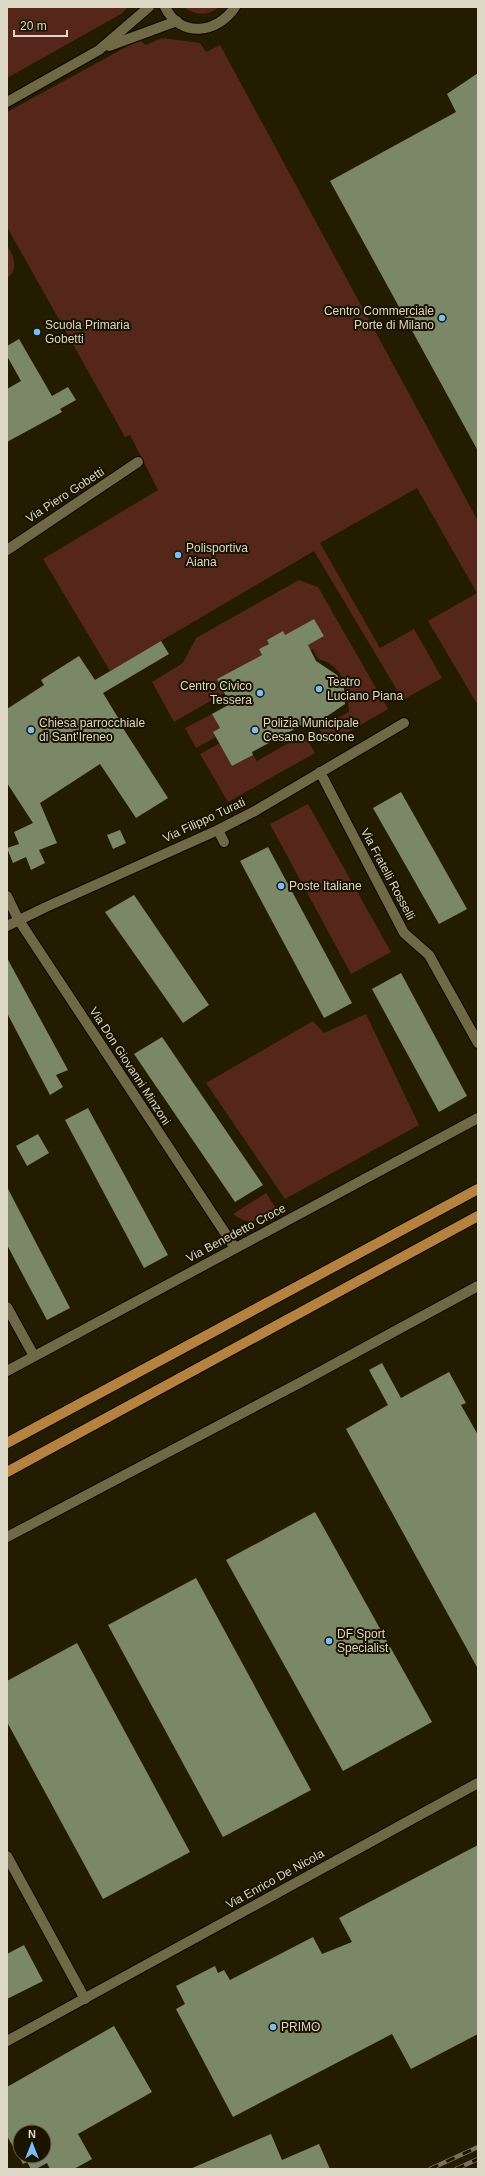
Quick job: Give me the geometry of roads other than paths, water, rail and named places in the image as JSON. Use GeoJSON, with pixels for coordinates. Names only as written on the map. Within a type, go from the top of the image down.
{"type":"FeatureCollection","features":[{"type":"Feature","properties":{"kind":"main road"},"geometry":{"type":"LineString","coordinates":[[7,1443],[478,1189]]}},
{"type":"Feature","properties":{"kind":"main road"},"geometry":{"type":"LineString","coordinates":[[7,1472],[478,1216]]}},
{"type":"Feature","properties":{"kind":"street"},"geometry":{"type":"LineString","coordinates":[[99,50],[149,7]]}},
{"type":"Feature","properties":{"kind":"street"},"geometry":{"type":"LineString","coordinates":[[165,7],[177,21],[191,28],[210,28],[220,24],[236,7]]}},
{"type":"Feature","properties":{"kind":"street"},"geometry":{"type":"LineString","coordinates":[[7,102],[99,50],[177,21]]}},
{"type":"Feature","properties":{"kind":"street","name":"Via Piero Gobetti"},"geometry":{"type":"LineString","coordinates":[[7,550],[138,462]]}},
{"type":"Feature","properties":{"kind":"street","name":"Via Filippo Turati"},"geometry":{"type":"LineString","coordinates":[[7,926],[218,830],[404,723]]}},
{"type":"Feature","properties":{"kind":"street","name":"Via Fratelli Rosselli"},"geometry":{"type":"LineString","coordinates":[[320,772],[404,933],[429,955],[478,1044]]}},
{"type":"Feature","properties":{"kind":"street"},"geometry":{"type":"LineString","coordinates":[[218,830],[224,842]]}},
{"type":"Feature","properties":{"kind":"street","name":"Via Don Giovanni Minzoni"},"geometry":{"type":"LineString","coordinates":[[7,896],[18,920],[235,1248]]}},
{"type":"Feature","properties":{"kind":"street","name":"Via Benedetto Croce"},"geometry":{"type":"LineString","coordinates":[[7,1371],[478,1118]]}},
{"type":"Feature","properties":{"kind":"street"},"geometry":{"type":"LineString","coordinates":[[7,1537],[305,1380],[478,1286]]}},
{"type":"Feature","properties":{"kind":"street"},"geometry":{"type":"LineString","coordinates":[[7,1307],[34,1356]]}},
{"type":"Feature","properties":{"kind":"street","name":"Via Enrico De Nicola"},"geometry":{"type":"LineString","coordinates":[[7,2041],[478,1783]]}},
{"type":"Feature","properties":{"kind":"street"},"geometry":{"type":"LineString","coordinates":[[7,1856],[86,1998]]}},
{"type":"Feature","properties":{"kind":"railway"},"geometry":{"type":"LineString","coordinates":[[430,2169],[478,2147]]}},
{"type":"Feature","properties":{"kind":"railway"},"geometry":{"type":"LineString","coordinates":[[456,2169],[478,2159]]}},
{"type":"Feature","properties":{"kind":"place","name":"Centro Commerciale Porte di Milano"},"geometry":{"type":"Point","coordinates":[442,318]}},
{"type":"Feature","properties":{"kind":"place","name":"Scuola Primaria Gobetti"},"geometry":{"type":"Point","coordinates":[37,332]}},
{"type":"Feature","properties":{"kind":"place","name":"Polisportiva Aiana"},"geometry":{"type":"Point","coordinates":[178,555]}},
{"type":"Feature","properties":{"kind":"place","name":"Teatro Luciano Piana"},"geometry":{"type":"Point","coordinates":[319,689]}},
{"type":"Feature","properties":{"kind":"place","name":"Centro Civico Tessera"},"geometry":{"type":"Point","coordinates":[260,693]}},
{"type":"Feature","properties":{"kind":"place","name":"Chiesa parrocchiale di Sant'Ireneo"},"geometry":{"type":"Point","coordinates":[31,730]}},
{"type":"Feature","properties":{"kind":"place","name":"Polizia Municipale Cesano Boscone"},"geometry":{"type":"Point","coordinates":[255,730]}},
{"type":"Feature","properties":{"kind":"place","name":"Poste Italiane"},"geometry":{"type":"Point","coordinates":[281,886]}},
{"type":"Feature","properties":{"kind":"place","name":"DF Sport Specialist"},"geometry":{"type":"Point","coordinates":[329,1641]}},
{"type":"Feature","properties":{"kind":"place","name":"PRIMO"},"geometry":{"type":"Point","coordinates":[273,2027]}}]}
